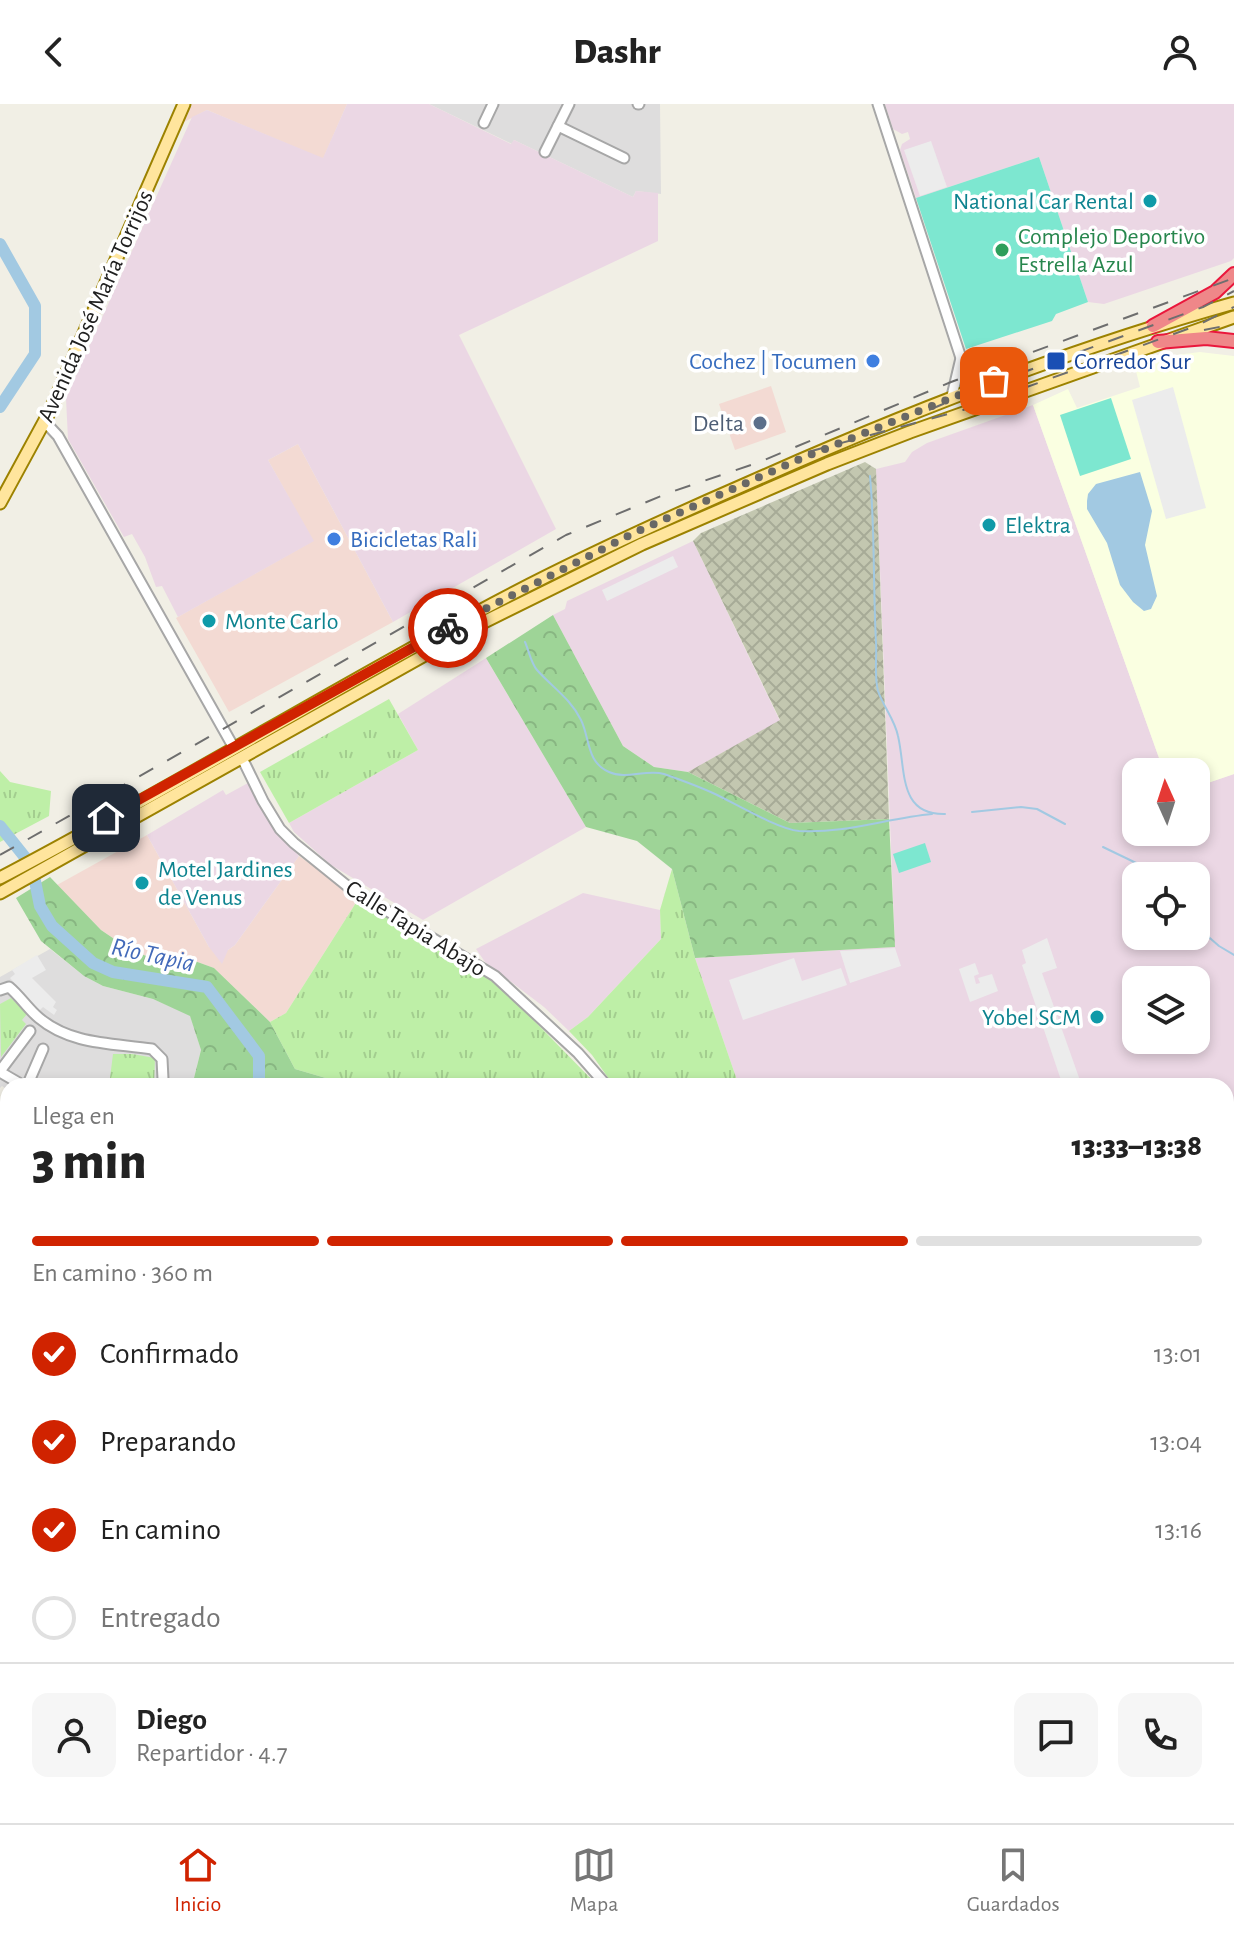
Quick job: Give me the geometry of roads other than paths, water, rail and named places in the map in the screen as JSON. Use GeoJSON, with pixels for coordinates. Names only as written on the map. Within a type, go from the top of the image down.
{"type":"FeatureCollection","features":[{"type":"Feature","properties":{"kind":"highway"},"geometry":{"type":"LineString","coordinates":[[1153,326],[1215,292],[1234,274]]}},
{"type":"Feature","properties":{"kind":"highway"},"geometry":{"type":"LineString","coordinates":[[1158,342],[1206,338],[1234,341]]}},
{"type":"Feature","properties":{"kind":"main road","name":"Avenida José María Torrijos"},"geometry":{"type":"LineString","coordinates":[[0,503],[45,422],[184,104]]}},
{"type":"Feature","properties":{"kind":"main road"},"geometry":{"type":"LineString","coordinates":[[3,876],[476,613],[636,532],[952,396],[1153,326],[1234,303]]}},
{"type":"Feature","properties":{"kind":"main road"},"geometry":{"type":"LineString","coordinates":[[6,891],[482,623],[642,544],[849,455],[1234,317]]}},
{"type":"Feature","properties":{"kind":"street"},"geometry":{"type":"LineString","coordinates":[[484,123],[493,104]]}},
{"type":"Feature","properties":{"kind":"street"},"geometry":{"type":"LineString","coordinates":[[545,152],[569,104]]}},
{"type":"Feature","properties":{"kind":"street"},"geometry":{"type":"LineString","coordinates":[[878,104],[961,358],[975,372],[994,381]]}},
{"type":"Feature","properties":{"kind":"street"},"geometry":{"type":"LineString","coordinates":[[558,126],[624,158]]}},
{"type":"Feature","properties":{"kind":"street"},"geometry":{"type":"LineString","coordinates":[[952,396],[961,358]]}},
{"type":"Feature","properties":{"kind":"street"},"geometry":{"type":"LineString","coordinates":[[45,422],[58,436],[234,748]]}},
{"type":"Feature","properties":{"kind":"street","name":"Calle Tapia Abajo"},"geometry":{"type":"LineString","coordinates":[[242,758],[280,829],[302,850],[351,889],[495,976],[578,1053],[600,1078]]}},
{"type":"Feature","properties":{"kind":"street"},"geometry":{"type":"LineString","coordinates":[[0,990],[9,987],[39,1018],[72,1037],[95,1043],[152,1049],[162,1059],[163,1078]]}},
{"type":"Feature","properties":{"kind":"street"},"geometry":{"type":"LineString","coordinates":[[0,1071],[30,1031]]}},
{"type":"Feature","properties":{"kind":"street"},"geometry":{"type":"LineString","coordinates":[[29,1078],[43,1049]]}},
{"type":"Feature","properties":{"kind":"waterway","name":"Río Tapia"},"geometry":{"type":"LineString","coordinates":[[0,244],[35,306],[35,354],[0,407]]}},
{"type":"Feature","properties":{"kind":"waterway"},"geometry":{"type":"LineString","coordinates":[[870,476],[878,691],[896,730],[904,776],[912,799],[919,807],[945,814]]}},
{"type":"Feature","properties":{"kind":"waterway"},"geometry":{"type":"LineString","coordinates":[[525,642],[537,670],[577,713],[592,756],[609,772],[622,775],[664,774],[709,791],[769,821],[799,831],[849,828],[932,814]]}},
{"type":"Feature","properties":{"kind":"waterway"},"geometry":{"type":"LineString","coordinates":[[972,812],[1021,807],[1037,809],[1065,824]]}},
{"type":"Feature","properties":{"kind":"waterway","name":"Río Tapia"},"geometry":{"type":"LineString","coordinates":[[0,826],[32,866],[40,906],[52,926],[93,963],[113,972],[207,987],[259,1056],[259,1078]]}},
{"type":"Feature","properties":{"kind":"waterway"},"geometry":{"type":"LineString","coordinates":[[1103,847],[1134,862]]}},
{"type":"Feature","properties":{"kind":"waterway"},"geometry":{"type":"LineString","coordinates":[[1210,938],[1234,955]]}},
{"type":"Feature","properties":{"kind":"railway"},"geometry":{"type":"LineString","coordinates":[[0,855],[566,535],[671,492],[757,463],[951,382],[1234,278]]}},
{"type":"Feature","properties":{"kind":"railway"},"geometry":{"type":"LineString","coordinates":[[929,410],[983,387],[1203,307],[1234,291]]}},
{"type":"Feature","properties":{"kind":"railway"},"geometry":{"type":"LineString","coordinates":[[808,452],[963,410],[1196,326],[1234,307]]}},
{"type":"Feature","properties":{"kind":"railway"},"geometry":{"type":"LineString","coordinates":[[1204,330],[1234,324]]}},
{"type":"Feature","properties":{"kind":"place","name":"National Car Rental"},"geometry":{"type":"Point","coordinates":[1150,201]}},
{"type":"Feature","properties":{"kind":"place","name":"Complejo Deportivo Estrella Azul"},"geometry":{"type":"Point","coordinates":[1002,250]}},
{"type":"Feature","properties":{"kind":"place","name":"Cochez | Tocumen"},"geometry":{"type":"Point","coordinates":[873,361]}},
{"type":"Feature","properties":{"kind":"place","name":"Corredor Sur"},"geometry":{"type":"Point","coordinates":[1056,361]}},
{"type":"Feature","properties":{"kind":"place","name":"Delta"},"geometry":{"type":"Point","coordinates":[760,423]}},
{"type":"Feature","properties":{"kind":"place","name":"Elektra"},"geometry":{"type":"Point","coordinates":[989,525]}},
{"type":"Feature","properties":{"kind":"place","name":"Bicicletas Rali"},"geometry":{"type":"Point","coordinates":[334,539]}},
{"type":"Feature","properties":{"kind":"place","name":"Monte Carlo"},"geometry":{"type":"Point","coordinates":[209,621]}},
{"type":"Feature","properties":{"kind":"place","name":"Motel Jardines de Venus"},"geometry":{"type":"Point","coordinates":[142,883]}},
{"type":"Feature","properties":{"kind":"place","name":"Yobel SCM"},"geometry":{"type":"Point","coordinates":[1097,1017]}}]}
